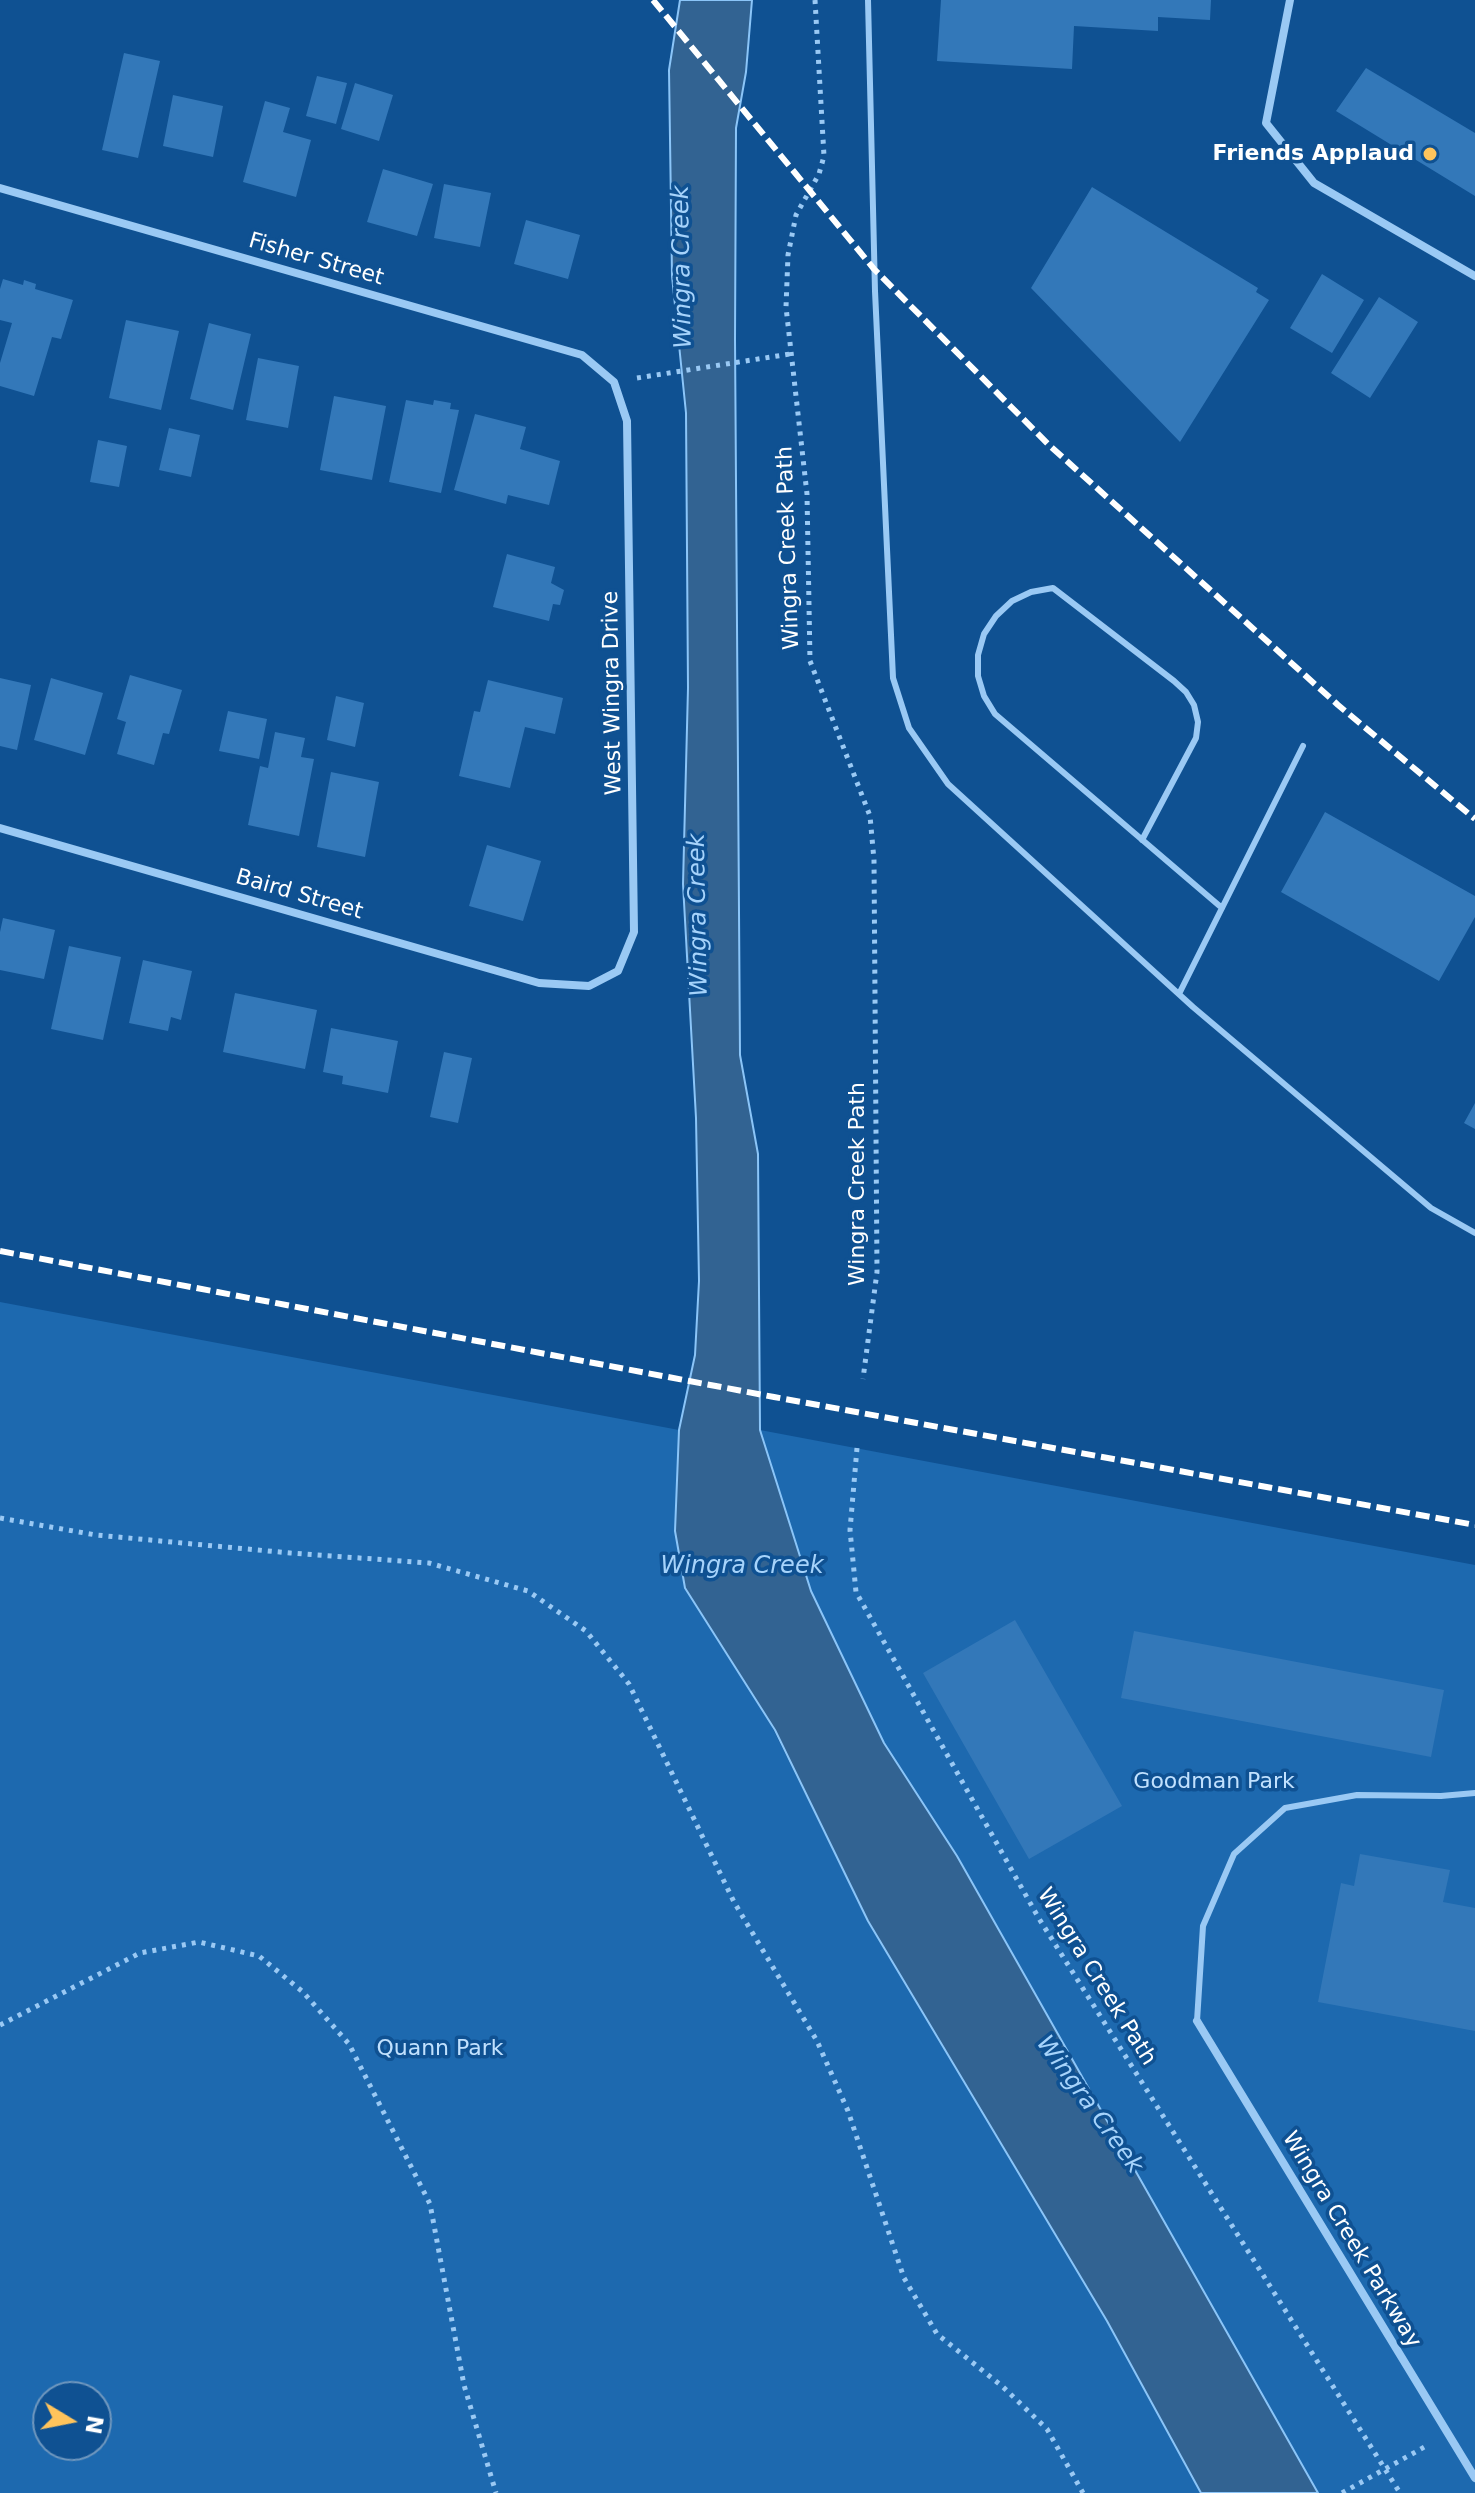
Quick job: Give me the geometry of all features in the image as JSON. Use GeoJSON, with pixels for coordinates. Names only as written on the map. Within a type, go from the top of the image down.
{"type":"FeatureCollection","features":[{"type":"Feature","properties":{"kind":"street"},"geometry":{"type":"LineString","coordinates":[[1290,0],[1266,123],[1314,183],[1475,276]]}},
{"type":"Feature","properties":{"kind":"street","name":"Fisher Street"},"geometry":{"type":"LineString","coordinates":[[0,188],[582,355],[614,382]]}},
{"type":"Feature","properties":{"kind":"street","name":"West Wingra Drive"},"geometry":{"type":"LineString","coordinates":[[589,986],[618,971],[634,932],[627,421],[614,382]]}},
{"type":"Feature","properties":{"kind":"street","name":"Baird Street"},"geometry":{"type":"LineString","coordinates":[[0,828],[539,983],[589,986]]}},
{"type":"Feature","properties":{"kind":"street","name":"Wingra Creek Parkway"},"geometry":{"type":"LineString","coordinates":[[1197,2021],[1475,2478]]}},
{"type":"Feature","properties":{"kind":"lane"},"geometry":{"type":"LineString","coordinates":[[868,0],[875,291],[893,678],[909,728],[948,784],[1179,994],[1431,1208],[1475,1233]]}},
{"type":"Feature","properties":{"kind":"lane"},"geometry":{"type":"LineString","coordinates":[[1142,840],[1196,738],[1198,722],[1194,705],[1174,681],[1053,588],[1031,592],[1012,601],[996,616],[984,634],[978,655],[978,676],[984,696],[995,714],[1142,840],[1222,908]]}},
{"type":"Feature","properties":{"kind":"lane"},"geometry":{"type":"LineString","coordinates":[[1179,994],[1303,746]]}},
{"type":"Feature","properties":{"kind":"lane"},"geometry":{"type":"LineString","coordinates":[[1197,2021],[1203,1926],[1234,1854],[1285,1808],[1357,1795],[1441,1796],[1475,1793]]}},
{"type":"Feature","properties":{"kind":"path","name":"Wingra Creek Path"},"geometry":{"type":"LineString","coordinates":[[815,0],[824,156],[819,174],[796,215],[788,255],[786,307],[807,494],[810,661],[870,816],[874,860],[877,1272],[863,1379]]}},
{"type":"Feature","properties":{"kind":"path"},"geometry":{"type":"LineString","coordinates":[[659,376],[790,354]]}},
{"type":"Feature","properties":{"kind":"path","name":"Wingra Creek Path"},"geometry":{"type":"LineString","coordinates":[[857,1448],[850,1530],[856,1592],[1038,1917],[1400,2493]]}},
{"type":"Feature","properties":{"kind":"path"},"geometry":{"type":"LineString","coordinates":[[0,1518],[96,1535],[429,1563],[528,1591],[586,1631],[629,1684],[734,1902],[817,2041],[848,2111],[904,2278],[937,2334],[1003,2387],[1047,2429],[1083,2493]]}},
{"type":"Feature","properties":{"kind":"path"},"geometry":{"type":"LineString","coordinates":[[0,2025],[140,1953],[199,1942],[259,1956],[303,1992],[349,2044],[430,2204],[464,2385],[496,2493]]}},
{"type":"Feature","properties":{"kind":"path"},"geometry":{"type":"LineString","coordinates":[[1342,2493],[1448,2434]]}},
{"type":"Feature","properties":{"kind":"green space","name":"Quann Park"},"geometry":{"type":"Polygon","coordinates":[[[0,1302],[679,1430],[675,1531],[868,1921],[1107,2321],[1201,2493],[0,2493],[0,1302]]]}},
{"type":"Feature","properties":{"kind":"green space","name":"Goodman Park"},"geometry":{"type":"Polygon","coordinates":[[[760,1430],[1475,1565],[1475,2493],[1318,2493],[957,1856],[884,1743],[811,1591],[760,1430]]]}},
{"type":"Feature","properties":{"kind":"water","name":"Wingra Creek"},"geometry":{"type":"Polygon","coordinates":[[[680,0],[752,0],[746,72],[736,128],[735,339],[740,1055],[758,1154],[760,1430],[811,1591],[884,1743],[957,1856],[1318,2493],[1201,2493],[1107,2321],[868,1921],[775,1730],[685,1588],[675,1531],[679,1430],[695,1355],[699,1281],[696,1118],[683,884],[688,688],[686,413],[672,276],[669,70],[680,0]]]}},
{"type":"Feature","properties":{"kind":"building"},"geometry":{"type":"Polygon","coordinates":[[[941,0],[1211,0],[1210,20],[1158,17],[1158,31],[1074,26],[1072,69],[937,61],[941,0]]]}},
{"type":"Feature","properties":{"kind":"building"},"geometry":{"type":"Polygon","coordinates":[[[124,53],[160,61],[138,158],[102,150],[124,53]]]}},
{"type":"Feature","properties":{"kind":"building"},"geometry":{"type":"Polygon","coordinates":[[[1366,68],[1475,133],[1475,196],[1336,111],[1366,68]]]}},
{"type":"Feature","properties":{"kind":"building"},"geometry":{"type":"Polygon","coordinates":[[[317,76],[347,83],[336,124],[306,116],[317,76]]]}},
{"type":"Feature","properties":{"kind":"building"},"geometry":{"type":"Polygon","coordinates":[[[355,83],[393,95],[379,141],[341,129],[355,83]]]}},
{"type":"Feature","properties":{"kind":"building"},"geometry":{"type":"Polygon","coordinates":[[[173,95],[223,106],[213,157],[163,146],[173,95]]]}},
{"type":"Feature","properties":{"kind":"building"},"geometry":{"type":"Polygon","coordinates":[[[265,101],[290,108],[283,132],[311,140],[296,197],[243,182],[265,101]]]}},
{"type":"Feature","properties":{"kind":"building"},"geometry":{"type":"Polygon","coordinates":[[[383,169],[433,184],[417,236],[367,222],[383,169]]]}},
{"type":"Feature","properties":{"kind":"building"},"geometry":{"type":"Polygon","coordinates":[[[444,184],[491,193],[480,247],[434,238],[444,184]]]}},
{"type":"Feature","properties":{"kind":"building"},"geometry":{"type":"Polygon","coordinates":[[[1092,187],[1258,288],[1256,292],[1269,300],[1180,442],[1031,288],[1092,187]]]}},
{"type":"Feature","properties":{"kind":"building"},"geometry":{"type":"Polygon","coordinates":[[[526,220],[580,235],[568,279],[514,264],[526,220]]]}},
{"type":"Feature","properties":{"kind":"building"},"geometry":{"type":"Polygon","coordinates":[[[1322,274],[1364,300],[1332,353],[1290,328],[1322,274]]]}},
{"type":"Feature","properties":{"kind":"building"},"geometry":{"type":"Polygon","coordinates":[[[3,279],[23,285],[24,280],[36,284],[35,289],[73,300],[61,339],[52,337],[34,396],[0,386],[0,363],[12,323],[0,320],[3,279]]]}},
{"type":"Feature","properties":{"kind":"building"},"geometry":{"type":"Polygon","coordinates":[[[1379,297],[1418,322],[1370,398],[1331,373],[1379,297]]]}},
{"type":"Feature","properties":{"kind":"building"},"geometry":{"type":"Polygon","coordinates":[[[126,320],[179,331],[161,410],[109,398],[126,320]]]}},
{"type":"Feature","properties":{"kind":"building"},"geometry":{"type":"Polygon","coordinates":[[[209,323],[251,334],[233,410],[190,399],[209,323]]]}},
{"type":"Feature","properties":{"kind":"building"},"geometry":{"type":"Polygon","coordinates":[[[258,358],[299,366],[288,428],[246,420],[258,358]]]}},
{"type":"Feature","properties":{"kind":"building"},"geometry":{"type":"Polygon","coordinates":[[[334,396],[386,406],[372,480],[320,470],[334,396]]]}},
{"type":"Feature","properties":{"kind":"building"},"geometry":{"type":"Polygon","coordinates":[[[406,400],[433,405],[434,400],[451,403],[450,409],[459,410],[441,493],[389,482],[406,400]]]}},
{"type":"Feature","properties":{"kind":"building"},"geometry":{"type":"Polygon","coordinates":[[[475,414],[526,427],[520,449],[560,461],[549,505],[508,495],[506,504],[454,490],[475,414]]]}},
{"type":"Feature","properties":{"kind":"building"},"geometry":{"type":"Polygon","coordinates":[[[169,428],[200,435],[191,477],[159,470],[169,428]]]}},
{"type":"Feature","properties":{"kind":"building"},"geometry":{"type":"Polygon","coordinates":[[[98,440],[127,446],[119,487],[90,482],[98,440]]]}},
{"type":"Feature","properties":{"kind":"building"},"geometry":{"type":"Polygon","coordinates":[[[507,554],[555,567],[551,583],[564,590],[560,605],[553,604],[549,621],[493,607],[507,554]]]}},
{"type":"Feature","properties":{"kind":"building"},"geometry":{"type":"Polygon","coordinates":[[[130,675],[182,690],[169,734],[163,733],[154,765],[117,754],[126,722],[117,719],[130,675]]]}},
{"type":"Feature","properties":{"kind":"building"},"geometry":{"type":"Polygon","coordinates":[[[0,678],[31,685],[17,750],[0,746],[0,678]]]}},
{"type":"Feature","properties":{"kind":"building"},"geometry":{"type":"Polygon","coordinates":[[[51,678],[103,693],[85,755],[34,740],[51,678]]]}},
{"type":"Feature","properties":{"kind":"building"},"geometry":{"type":"Polygon","coordinates":[[[488,680],[563,698],[555,734],[525,727],[510,788],[459,776],[474,711],[480,712],[488,680]]]}},
{"type":"Feature","properties":{"kind":"building"},"geometry":{"type":"Polygon","coordinates":[[[336,696],[364,703],[355,747],[327,740],[336,696]]]}},
{"type":"Feature","properties":{"kind":"building"},"geometry":{"type":"Polygon","coordinates":[[[228,711],[267,719],[259,759],[219,751],[228,711]]]}},
{"type":"Feature","properties":{"kind":"building"},"geometry":{"type":"Polygon","coordinates":[[[275,732],[305,738],[301,757],[314,759],[299,836],[248,825],[260,766],[268,768],[275,732]]]}},
{"type":"Feature","properties":{"kind":"building"},"geometry":{"type":"Polygon","coordinates":[[[331,772],[379,782],[365,857],[317,847],[331,772]]]}},
{"type":"Feature","properties":{"kind":"building"},"geometry":{"type":"Polygon","coordinates":[[[1325,812],[1475,896],[1475,917],[1439,981],[1281,892],[1325,812]]]}},
{"type":"Feature","properties":{"kind":"building"},"geometry":{"type":"Polygon","coordinates":[[[487,845],[541,861],[523,921],[469,906],[487,845]]]}},
{"type":"Feature","properties":{"kind":"building"},"geometry":{"type":"Polygon","coordinates":[[[3,918],[55,930],[44,979],[0,970],[3,918]]]}},
{"type":"Feature","properties":{"kind":"building"},"geometry":{"type":"Polygon","coordinates":[[[69,946],[121,957],[103,1040],[51,1029],[69,946]]]}},
{"type":"Feature","properties":{"kind":"building"},"geometry":{"type":"Polygon","coordinates":[[[143,960],[192,971],[181,1020],[171,1017],[168,1031],[129,1023],[143,960]]]}},
{"type":"Feature","properties":{"kind":"building"},"geometry":{"type":"Polygon","coordinates":[[[235,993],[317,1010],[305,1069],[223,1052],[235,993]]]}},
{"type":"Feature","properties":{"kind":"building"},"geometry":{"type":"Polygon","coordinates":[[[331,1028],[398,1041],[388,1093],[342,1084],[343,1076],[323,1072],[331,1028]]]}},
{"type":"Feature","properties":{"kind":"building"},"geometry":{"type":"Polygon","coordinates":[[[444,1052],[472,1058],[458,1123],[430,1117],[444,1052]]]}},
{"type":"Feature","properties":{"kind":"building"},"geometry":{"type":"Polygon","coordinates":[[[1475,1103],[1475,1129],[1464,1123],[1475,1103]]]}},
{"type":"Feature","properties":{"kind":"building"},"geometry":{"type":"Polygon","coordinates":[[[1015,1620],[1122,1806],[1029,1859],[923,1673],[1015,1620]]]}},
{"type":"Feature","properties":{"kind":"building"},"geometry":{"type":"Polygon","coordinates":[[[1134,1631],[1444,1690],[1431,1757],[1121,1698],[1134,1631]]]}},
{"type":"Feature","properties":{"kind":"building"},"geometry":{"type":"Polygon","coordinates":[[[1360,1854],[1450,1870],[1443,1902],[1475,1908],[1475,2031],[1318,2002],[1341,1883],[1354,1886],[1360,1854]]]}},
{"type":"Feature","properties":{"kind":"railway"},"geometry":{"type":"LineString","coordinates":[[653,0],[874,269],[1049,445],[1338,705],[1475,819]]}},
{"type":"Feature","properties":{"kind":"railway"},"geometry":{"type":"LineString","coordinates":[[0,1251],[1475,1525]]}},
{"type":"Feature","properties":{"kind":"place","name":"Friends Applaud"},"geometry":{"type":"Point","coordinates":[1430,154]}}]}
